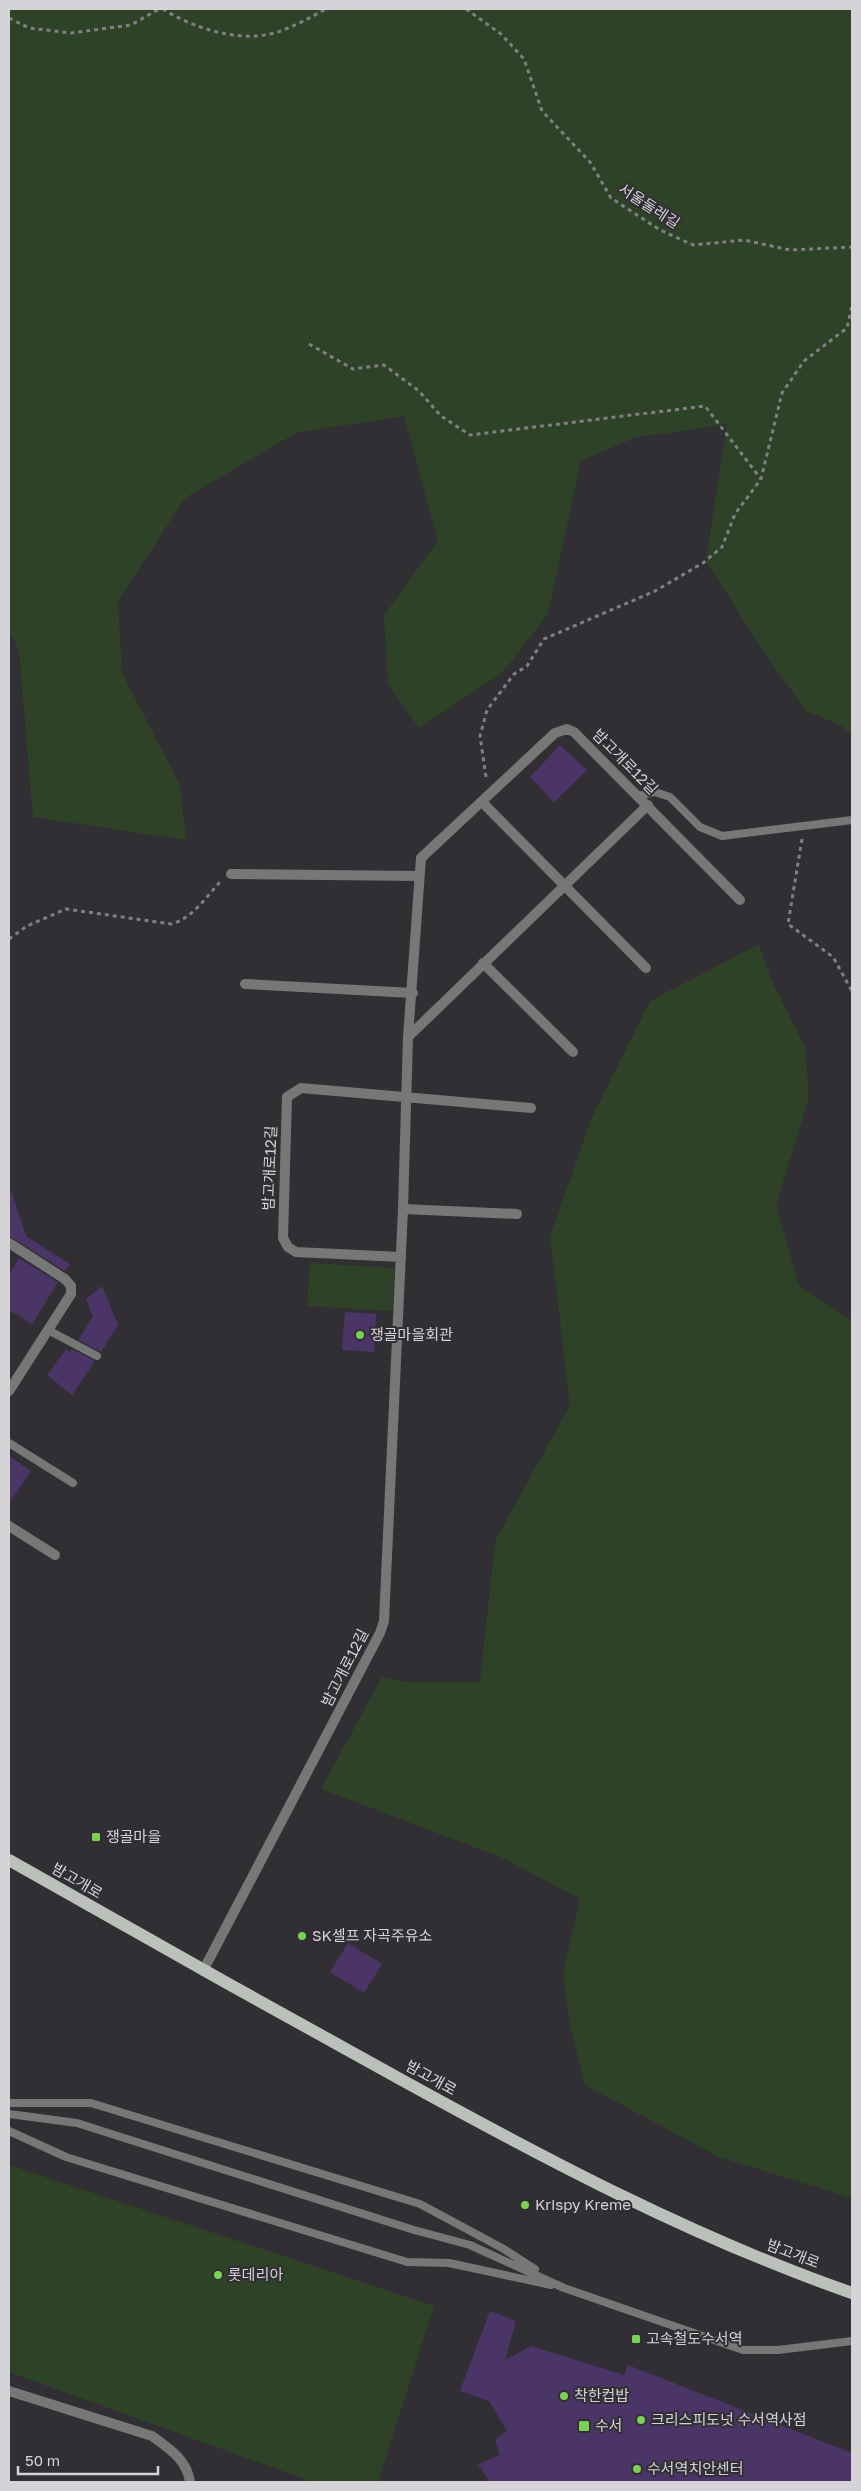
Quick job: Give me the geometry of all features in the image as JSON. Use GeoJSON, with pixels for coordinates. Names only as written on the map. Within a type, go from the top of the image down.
{"type":"FeatureCollection","features":[{"type":"Feature","properties":{"kind":"main road","name":"밤고개로"},"geometry":{"type":"LineString","coordinates":[[9,1860],[203,1971],[599,2186],[728,2246],[852,2293]]}},
{"type":"Feature","properties":{"kind":"street","name":"밤고개로12길"},"geometry":{"type":"LineString","coordinates":[[203,1971],[380,1633],[384,1620],[401,1257],[408,1037],[413,993],[421,858],[555,733],[567,729],[574,732],[648,805],[740,900]]}},
{"type":"Feature","properties":{"kind":"street"},"geometry":{"type":"LineString","coordinates":[[486,798],[566,886],[646,968]]}},
{"type":"Feature","properties":{"kind":"street"},"geometry":{"type":"LineString","coordinates":[[408,1037],[648,805]]}},
{"type":"Feature","properties":{"kind":"street"},"geometry":{"type":"LineString","coordinates":[[231,874],[419,876]]}},
{"type":"Feature","properties":{"kind":"street"},"geometry":{"type":"LineString","coordinates":[[484,963],[573,1052]]}},
{"type":"Feature","properties":{"kind":"street"},"geometry":{"type":"LineString","coordinates":[[245,984],[413,993]]}},
{"type":"Feature","properties":{"kind":"street","name":"밤고개로12길"},"geometry":{"type":"LineString","coordinates":[[401,1257],[296,1252],[288,1246],[283,1238],[287,1106],[288,1097],[301,1088],[407,1097]]}},
{"type":"Feature","properties":{"kind":"street"},"geometry":{"type":"LineString","coordinates":[[407,1097],[531,1108]]}},
{"type":"Feature","properties":{"kind":"street"},"geometry":{"type":"LineString","coordinates":[[403,1208],[516,1214]]}},
{"type":"Feature","properties":{"kind":"street"},"geometry":{"type":"LineString","coordinates":[[9,1243],[66,1279],[71,1286],[71,1294],[10,1387]]}},
{"type":"Feature","properties":{"kind":"street"},"geometry":{"type":"LineString","coordinates":[[9,1526],[55,1555]]}},
{"type":"Feature","properties":{"kind":"street"},"geometry":{"type":"LineString","coordinates":[[9,2391],[152,2436],[172,2450],[183,2462],[188,2469],[190,2482]]}},
{"type":"Feature","properties":{"kind":"lane"},"geometry":{"type":"LineString","coordinates":[[638,796],[655,792],[670,797],[700,827],[722,836],[852,820]]}},
{"type":"Feature","properties":{"kind":"lane"},"geometry":{"type":"LineString","coordinates":[[48,1330],[97,1356]]}},
{"type":"Feature","properties":{"kind":"lane"},"geometry":{"type":"LineString","coordinates":[[9,1443],[73,1483]]}},
{"type":"Feature","properties":{"kind":"lane"},"geometry":{"type":"LineString","coordinates":[[9,2103],[91,2103],[420,2204],[502,2248],[564,2288]]}},
{"type":"Feature","properties":{"kind":"lane"},"geometry":{"type":"LineString","coordinates":[[9,2114],[77,2123],[414,2230],[470,2245],[564,2288],[743,2350],[778,2350],[852,2341]]}},
{"type":"Feature","properties":{"kind":"lane"},"geometry":{"type":"LineString","coordinates":[[9,2131],[66,2157],[407,2262],[449,2263],[564,2288]]}},
{"type":"Feature","properties":{"kind":"path"},"geometry":{"type":"LineString","coordinates":[[9,18],[29,28],[70,33],[131,26],[161,9],[182,21],[206,30],[251,36],[269,35],[326,9]]}},
{"type":"Feature","properties":{"kind":"path","name":"서울둘레길"},"geometry":{"type":"LineString","coordinates":[[466,9],[501,34],[524,59],[542,111],[590,162],[611,198],[660,230],[693,245],[744,240],[790,250],[852,247]]}},
{"type":"Feature","properties":{"kind":"path"},"geometry":{"type":"LineString","coordinates":[[486,798],[480,736],[487,710],[514,674],[528,666],[544,639],[655,591],[703,563],[722,547],[735,514],[761,479],[782,393],[804,361],[847,328],[852,305]]}},
{"type":"Feature","properties":{"kind":"path"},"geometry":{"type":"LineString","coordinates":[[309,344],[353,369],[384,365],[419,391],[441,416],[470,435],[705,406],[761,479]]}},
{"type":"Feature","properties":{"kind":"path"},"geometry":{"type":"LineString","coordinates":[[804,826],[788,924],[833,957],[852,992]]}},
{"type":"Feature","properties":{"kind":"path"},"geometry":{"type":"LineString","coordinates":[[9,939],[27,926],[66,909],[171,924],[182,922],[222,880],[231,874]]}},
{"type":"Feature","properties":{"kind":"green space"},"geometry":{"type":"Polygon","coordinates":[[[9,9],[852,9],[852,735],[840,725],[806,711],[763,651],[706,561],[727,424],[634,438],[581,461],[548,614],[503,672],[419,728],[388,684],[384,615],[438,541],[404,416],[296,433],[185,498],[118,601],[122,673],[180,785],[186,840],[33,817],[19,650],[9,631],[9,9]]]}},
{"type":"Feature","properties":{"kind":"green space"},"geometry":{"type":"Polygon","coordinates":[[[759,944],[771,979],[805,1047],[809,1098],[776,1205],[799,1286],[852,1321],[852,2198],[719,2157],[585,2085],[570,2024],[563,1973],[580,1899],[503,1858],[321,1789],[382,1677],[407,1682],[480,1682],[495,1541],[570,1405],[550,1236],[592,1117],[650,1001],[759,944]]]}},
{"type":"Feature","properties":{"kind":"green space"},"geometry":{"type":"Polygon","coordinates":[[[310,1263],[395,1268],[392,1311],[307,1306],[310,1263]]]}},
{"type":"Feature","properties":{"kind":"green space"},"geometry":{"type":"Polygon","coordinates":[[[9,2165],[434,2306],[378,2482],[313,2482],[9,2372],[9,2165]]]}},
{"type":"Feature","properties":{"kind":"building"},"geometry":{"type":"Polygon","coordinates":[[[560,745],[587,770],[554,802],[530,777],[560,745]]]}},
{"type":"Feature","properties":{"kind":"building"},"geometry":{"type":"Polygon","coordinates":[[[9,1193],[12,1193],[26,1236],[70,1264],[65,1271],[9,1236],[9,1193]]]}},
{"type":"Feature","properties":{"kind":"building"},"geometry":{"type":"Polygon","coordinates":[[[19,1258],[58,1282],[32,1324],[9,1310],[9,1275],[19,1258]]]}},
{"type":"Feature","properties":{"kind":"building"},"geometry":{"type":"Polygon","coordinates":[[[102,1286],[118,1325],[101,1352],[78,1340],[93,1317],[86,1299],[102,1286]]]}},
{"type":"Feature","properties":{"kind":"building"},"geometry":{"type":"Polygon","coordinates":[[[345,1312],[376,1314],[374,1352],[342,1350],[345,1312]]]}},
{"type":"Feature","properties":{"kind":"building"},"geometry":{"type":"Polygon","coordinates":[[[66,1349],[70,1352],[72,1349],[95,1361],[72,1395],[47,1375],[66,1349]]]}},
{"type":"Feature","properties":{"kind":"building"},"geometry":{"type":"Polygon","coordinates":[[[9,1456],[31,1471],[9,1503],[9,1456]]]}},
{"type":"Feature","properties":{"kind":"building"},"geometry":{"type":"Polygon","coordinates":[[[348,1943],[382,1964],[364,1993],[330,1972],[348,1943]]]}},
{"type":"Feature","properties":{"kind":"building"},"geometry":{"type":"Polygon","coordinates":[[[490,2311],[516,2321],[505,2360],[531,2346],[624,2375],[628,2365],[852,2453],[852,2482],[490,2482],[478,2464],[500,2455],[495,2440],[507,2431],[489,2401],[460,2391],[490,2311]]]}},
{"type":"Feature","properties":{"kind":"place","name":"쟁골마을회관"},"geometry":{"type":"Point","coordinates":[360,1335]}},
{"type":"Feature","properties":{"kind":"place","name":"쟁골마을"},"geometry":{"type":"Point","coordinates":[96,1837]}},
{"type":"Feature","properties":{"kind":"place","name":"SK셀프 자곡주유소"},"geometry":{"type":"Point","coordinates":[302,1936]}},
{"type":"Feature","properties":{"kind":"place","name":"Krispy Kreme"},"geometry":{"type":"Point","coordinates":[525,2205]}},
{"type":"Feature","properties":{"kind":"place","name":"롯데리아"},"geometry":{"type":"Point","coordinates":[218,2275]}},
{"type":"Feature","properties":{"kind":"place","name":"고속철도수서역"},"geometry":{"type":"Point","coordinates":[636,2339]}},
{"type":"Feature","properties":{"kind":"place","name":"착한컵밥"},"geometry":{"type":"Point","coordinates":[564,2396]}},
{"type":"Feature","properties":{"kind":"place","name":"크리스피도넛 수서역사점"},"geometry":{"type":"Point","coordinates":[641,2420]}},
{"type":"Feature","properties":{"kind":"place","name":"수서"},"geometry":{"type":"Point","coordinates":[584,2426]}},
{"type":"Feature","properties":{"kind":"place","name":"수서역치안센터"},"geometry":{"type":"Point","coordinates":[637,2469]}}]}
